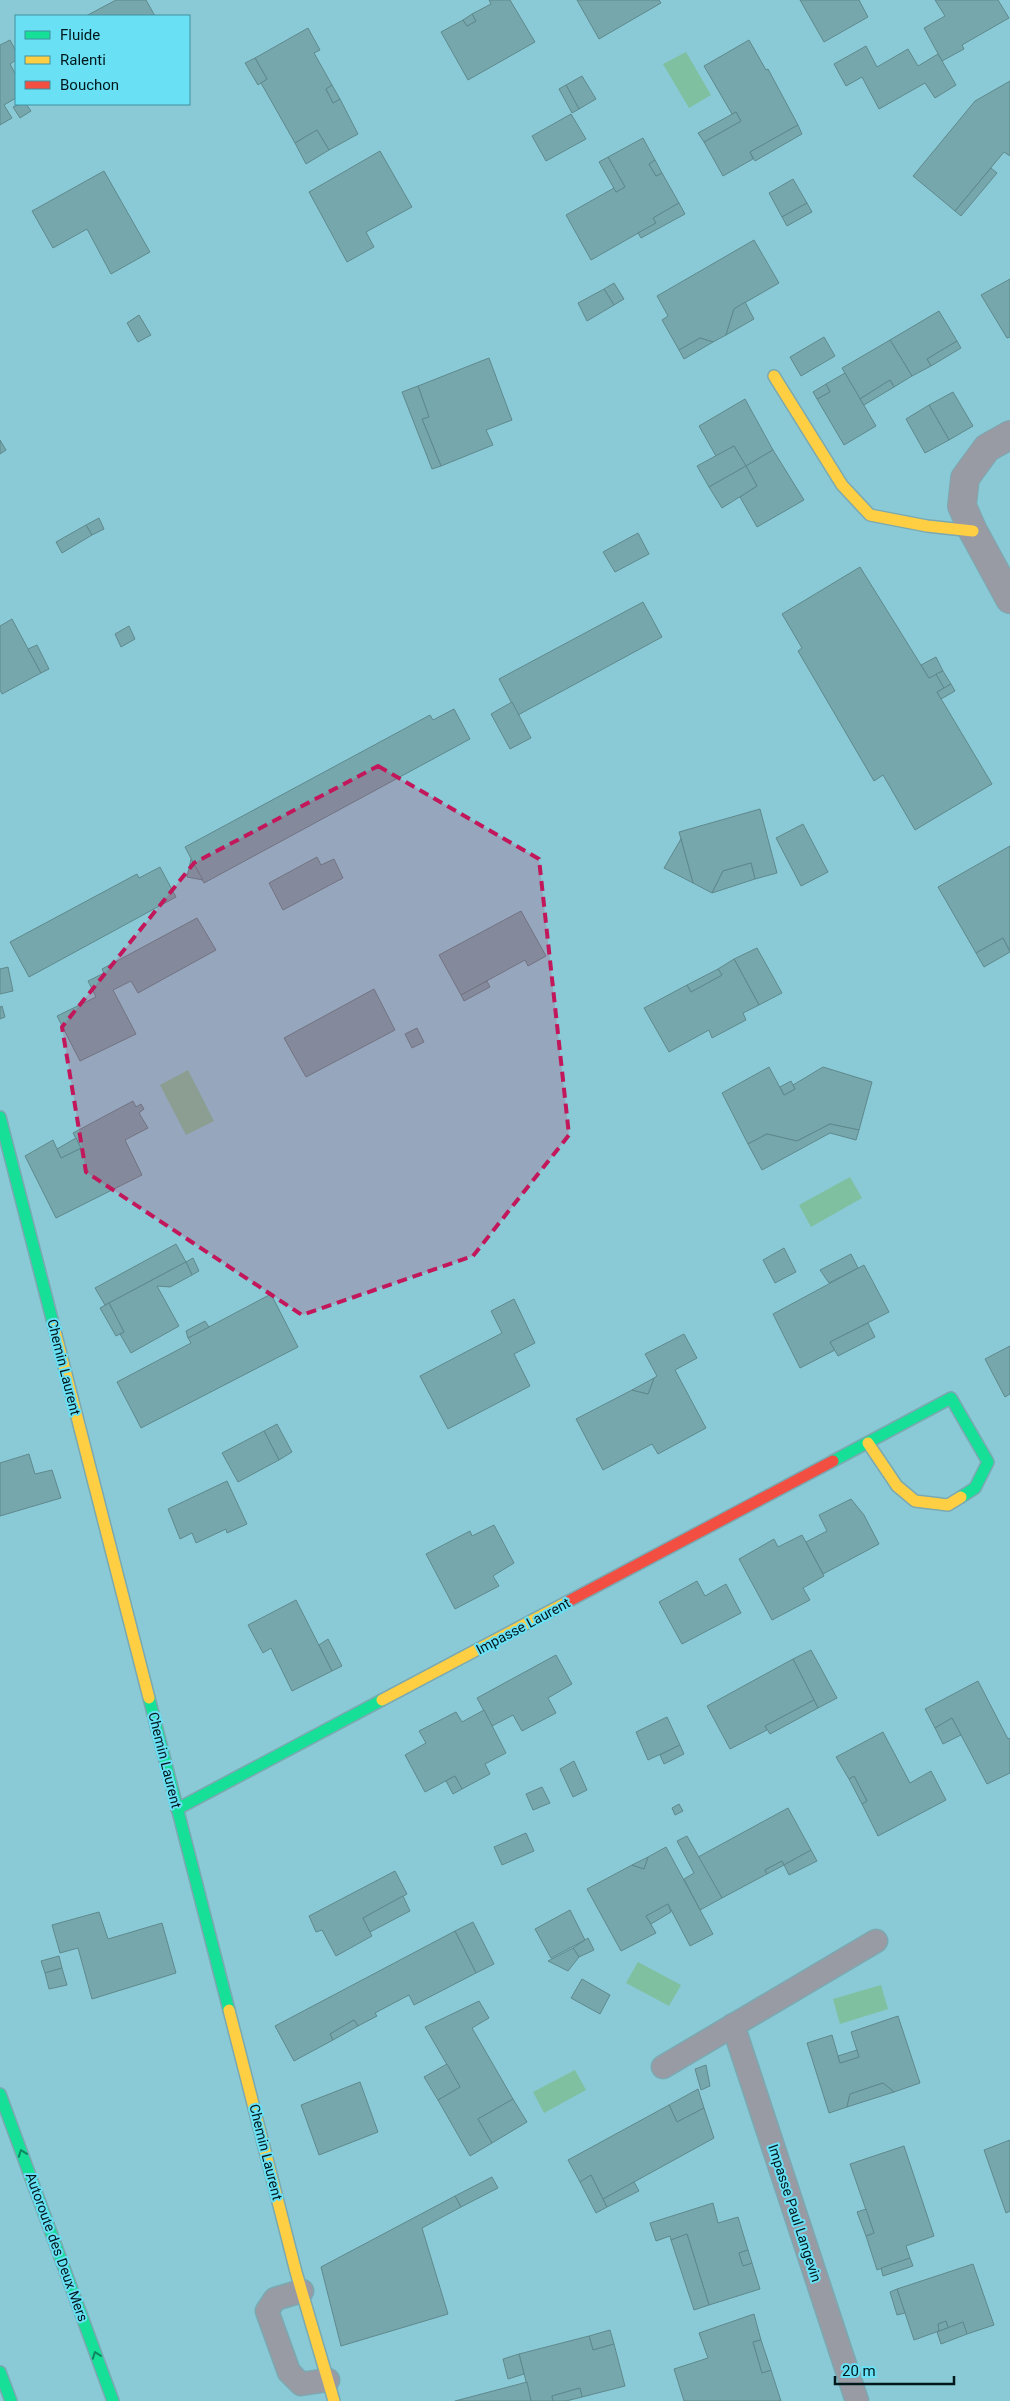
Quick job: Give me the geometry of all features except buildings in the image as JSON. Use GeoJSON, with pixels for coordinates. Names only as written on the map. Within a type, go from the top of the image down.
{"type":"FeatureCollection","features":[{"type":"Feature","properties":{"kind":"main road"},"geometry":{"type":"LineString","coordinates":[[774,376],[842,485],[870,515],[973,531]]}},
{"type":"Feature","properties":{"kind":"main road","name":"Chemin Laurent"},"geometry":{"type":"LineString","coordinates":[[0,1117],[302,2292],[330,2391]]}},
{"type":"Feature","properties":{"kind":"main road","name":"Impasse Laurent"},"geometry":{"type":"LineString","coordinates":[[177,1809],[868,1442],[952,1398],[988,1462],[974,1488],[948,1505],[915,1501],[897,1486],[868,1442]]}},
{"type":"Feature","properties":{"kind":"main road","name":"Autoroute des Deux Mers"},"geometry":{"type":"LineString","coordinates":[[0,2094],[113,2401]]}},
{"type":"Feature","properties":{"kind":"main road"},"geometry":{"type":"LineString","coordinates":[[0,2372],[11,2401]]}},
{"type":"Feature","properties":{"kind":"street"},"geometry":{"type":"LineString","coordinates":[[1010,435],[987,448],[965,478],[962,506],[973,531],[1010,598]]}},
{"type":"Feature","properties":{"kind":"lane"},"geometry":{"type":"LineString","coordinates":[[663,2067],[876,1941]]}},
{"type":"Feature","properties":{"kind":"lane","name":"Impasse Paul Langevin"},"geometry":{"type":"LineString","coordinates":[[733,2025],[857,2401]]}},
{"type":"Feature","properties":{"kind":"lane"},"geometry":{"type":"LineString","coordinates":[[302,2292],[275,2299],[267,2311],[289,2372],[301,2384],[330,2391]]}},
{"type":"Feature","properties":{"kind":"highlighted area"},"geometry":{"type":"Polygon","coordinates":[[[378,766],[539,859],[569,1135],[473,1256],[302,1315],[86,1172],[62,1027],[194,863],[378,766]]]}},
{"type":"Feature","properties":{"kind":"shaded area"},"geometry":{"type":"Polygon","coordinates":[[[686,52],[711,95],[689,108],[663,64],[686,52]]]}},
{"type":"Feature","properties":{"kind":"shaded area"},"geometry":{"type":"Polygon","coordinates":[[[188,1070],[214,1121],[186,1135],[160,1085],[188,1070]]]}},
{"type":"Feature","properties":{"kind":"shaded area"},"geometry":{"type":"Polygon","coordinates":[[[850,1177],[862,1198],[811,1227],[799,1205],[850,1177]]]}},
{"type":"Feature","properties":{"kind":"shaded area"},"geometry":{"type":"Polygon","coordinates":[[[638,1962],[681,1985],[669,2006],[626,1983],[638,1962]]]}},
{"type":"Feature","properties":{"kind":"shaded area"},"geometry":{"type":"Polygon","coordinates":[[[881,1985],[888,2009],[840,2024],[833,1999],[881,1985]]]}},
{"type":"Feature","properties":{"kind":"shaded area"},"geometry":{"type":"Polygon","coordinates":[[[575,2070],[586,2090],[544,2113],[533,2092],[575,2070]]]}},
{"type":"Feature","properties":{"kind":"traffic: fast"},"geometry":{"type":"LineString","coordinates":[[0,1117],[54,1327]]}},
{"type":"Feature","properties":{"kind":"traffic: fast"},"geometry":{"type":"LineString","coordinates":[[833,1461],[951,1398],[988,1462],[975,1488],[961,1497]]}},
{"type":"Feature","properties":{"kind":"traffic: fast"},"geometry":{"type":"LineString","coordinates":[[149,1698],[229,2010]]}},
{"type":"Feature","properties":{"kind":"traffic: fast"},"geometry":{"type":"LineString","coordinates":[[177,1809],[382,1700]]}},
{"type":"Feature","properties":{"kind":"traffic: fast"},"geometry":{"type":"LineString","coordinates":[[0,2094],[113,2401]]}},
{"type":"Feature","properties":{"kind":"traffic: fast"},"geometry":{"type":"LineString","coordinates":[[0,2372],[11,2401]]}},
{"type":"Feature","properties":{"kind":"traffic: slow"},"geometry":{"type":"LineString","coordinates":[[774,376],[842,485],[870,515],[927,526],[973,531]]}},
{"type":"Feature","properties":{"kind":"traffic: slow"},"geometry":{"type":"LineString","coordinates":[[54,1327],[149,1698]]}},
{"type":"Feature","properties":{"kind":"traffic: slow"},"geometry":{"type":"LineString","coordinates":[[868,1443],[897,1486],[915,1501],[948,1505],[961,1497]]}},
{"type":"Feature","properties":{"kind":"traffic: slow"},"geometry":{"type":"LineString","coordinates":[[382,1700],[567,1602]]}},
{"type":"Feature","properties":{"kind":"traffic: slow"},"geometry":{"type":"LineString","coordinates":[[229,2010],[296,2272],[334,2401]]}},
{"type":"Feature","properties":{"kind":"traffic: jam"},"geometry":{"type":"LineString","coordinates":[[567,1602],[833,1461]]}}]}
